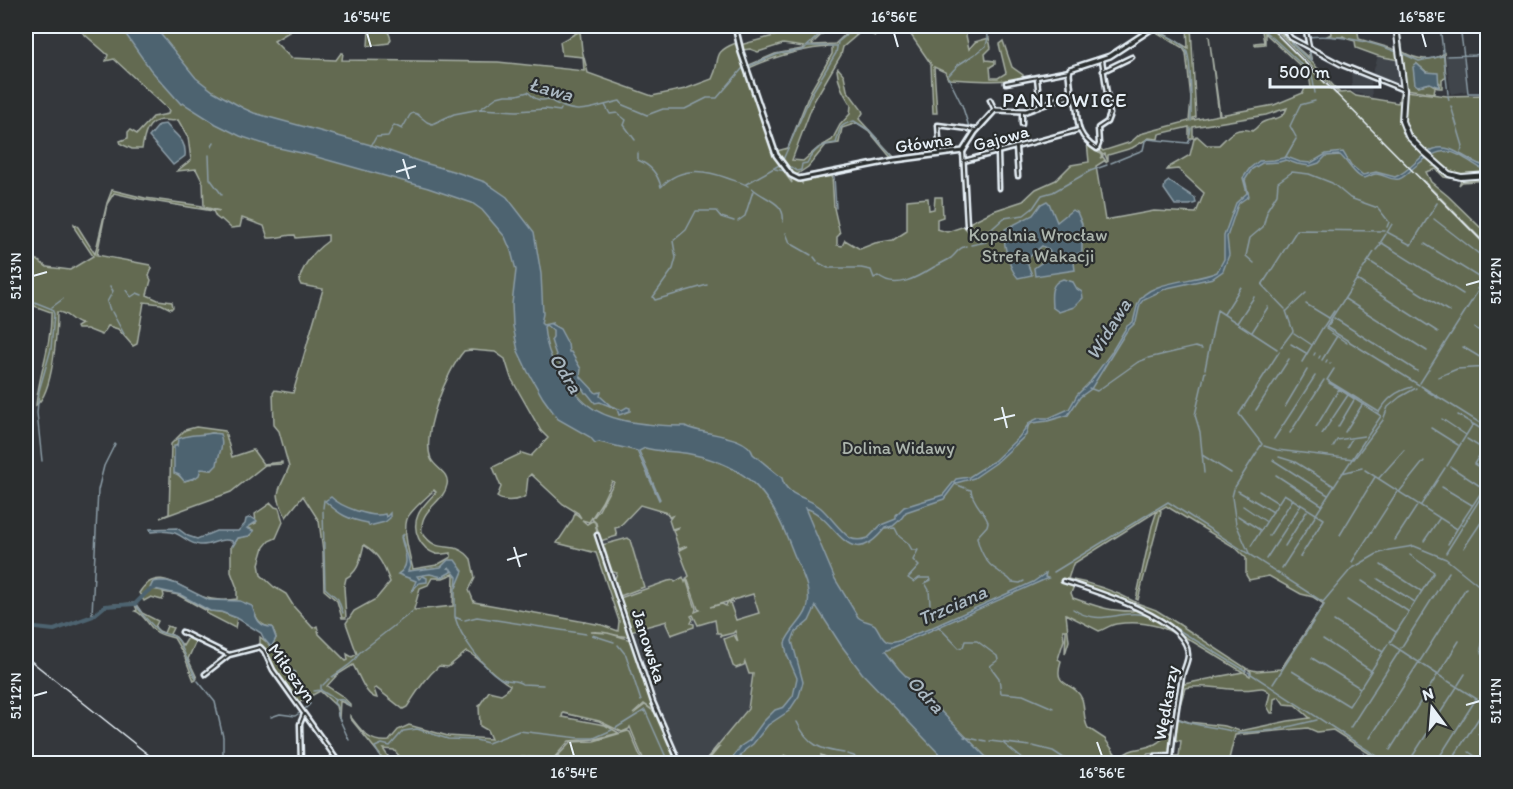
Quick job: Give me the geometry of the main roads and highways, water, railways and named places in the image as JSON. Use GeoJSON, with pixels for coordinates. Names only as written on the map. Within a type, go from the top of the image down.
{"type":"FeatureCollection","features":[{"type":"Feature","properties":{"kind":"main road"},"geometry":{"type":"LineString","coordinates":[[1396,26],[1404,90],[1403,126],[1407,136],[1447,172],[1456,176],[1488,176]]}},
{"type":"Feature","properties":{"kind":"water","name":"Odra"},"geometry":{"type":"Polygon","coordinates":[[[120,26],[154,26],[196,78],[213,91],[254,113],[371,145],[456,172],[485,182],[507,197],[534,232],[541,274],[543,314],[541,323],[543,325],[552,323],[560,329],[568,344],[569,352],[581,369],[580,376],[596,393],[601,392],[600,396],[611,406],[622,410],[627,407],[630,411],[619,415],[617,409],[600,402],[595,403],[581,386],[565,373],[551,340],[553,331],[546,325],[545,335],[555,365],[583,401],[598,411],[621,420],[685,426],[742,442],[782,478],[788,489],[816,504],[846,535],[857,540],[868,538],[881,525],[896,519],[896,515],[904,507],[943,495],[956,479],[969,477],[994,461],[1019,437],[1030,422],[1039,418],[1049,418],[1069,409],[1077,395],[1090,382],[1111,353],[1127,326],[1133,322],[1138,303],[1143,295],[1161,286],[1217,272],[1224,259],[1224,236],[1236,203],[1247,193],[1243,178],[1259,161],[1287,157],[1311,163],[1326,154],[1343,152],[1351,165],[1363,175],[1376,172],[1395,177],[1406,171],[1424,155],[1441,148],[1455,151],[1487,166],[1487,169],[1482,169],[1450,152],[1435,154],[1427,158],[1399,179],[1376,174],[1361,177],[1340,155],[1326,156],[1319,163],[1310,166],[1286,160],[1262,163],[1252,169],[1245,180],[1249,196],[1237,207],[1227,237],[1229,255],[1223,271],[1213,278],[1167,288],[1144,299],[1140,304],[1136,322],[1126,332],[1091,389],[1080,397],[1068,415],[1032,423],[1026,435],[996,463],[974,478],[956,483],[944,499],[906,512],[893,526],[885,528],[872,541],[861,546],[851,545],[826,521],[805,508],[835,579],[858,617],[875,625],[883,638],[889,642],[924,631],[1033,582],[1046,573],[1045,577],[1048,578],[885,651],[899,669],[992,763],[948,763],[862,673],[816,606],[809,621],[795,633],[792,641],[803,682],[799,696],[789,711],[768,725],[736,763],[729,763],[763,722],[775,710],[784,707],[793,696],[797,678],[787,655],[785,643],[807,609],[808,595],[805,580],[785,532],[768,500],[744,476],[711,459],[645,448],[639,451],[659,500],[637,451],[595,443],[590,437],[558,419],[543,398],[518,351],[512,304],[516,270],[505,237],[482,210],[472,203],[428,188],[270,146],[240,136],[216,124],[183,103],[181,104],[150,69],[120,26]]]}},
{"type":"Feature","properties":{"kind":"water"},"geometry":{"type":"Polygon","coordinates":[[[1417,64],[1426,72],[1438,73],[1439,87],[1430,83],[1418,86],[1415,84],[1413,67],[1417,64]]]}},
{"type":"Feature","properties":{"kind":"water"},"geometry":{"type":"Polygon","coordinates":[[[166,124],[180,138],[185,150],[185,156],[173,165],[149,137],[159,125],[166,124]]]}},
{"type":"Feature","properties":{"kind":"water"},"geometry":{"type":"Polygon","coordinates":[[[1169,181],[1195,198],[1196,203],[1175,205],[1164,189],[1165,184],[1169,181]]]}},
{"type":"Feature","properties":{"kind":"water"},"geometry":{"type":"Polygon","coordinates":[[[1047,201],[1057,222],[1072,210],[1077,212],[1082,224],[1082,252],[1073,256],[1075,270],[1035,276],[1034,268],[1052,255],[1042,246],[1026,260],[1032,275],[1018,278],[1007,255],[1005,229],[1033,215],[1041,204],[1047,201]]]}},
{"type":"Feature","properties":{"kind":"water"},"geometry":{"type":"Polygon","coordinates":[[[1063,279],[1073,282],[1082,292],[1083,298],[1074,307],[1059,312],[1052,307],[1052,293],[1056,283],[1063,279]]]}},
{"type":"Feature","properties":{"kind":"water"},"geometry":{"type":"Polygon","coordinates":[[[212,433],[220,434],[221,439],[222,446],[217,465],[212,470],[201,469],[199,475],[194,479],[184,481],[174,473],[174,446],[177,446],[178,439],[212,433]]]}},
{"type":"Feature","properties":{"kind":"water"},"geometry":{"type":"Polygon","coordinates":[[[331,497],[356,511],[385,514],[386,517],[390,513],[390,518],[385,522],[369,526],[368,523],[349,518],[335,510],[325,501],[331,497]]]}},
{"type":"Feature","properties":{"kind":"water"},"geometry":{"type":"Polygon","coordinates":[[[251,517],[257,521],[247,528],[254,531],[249,536],[238,538],[233,546],[232,541],[227,540],[204,545],[196,544],[175,533],[151,532],[150,529],[177,528],[197,539],[216,531],[238,531],[245,524],[246,519],[251,517]]]}},
{"type":"Feature","properties":{"kind":"water"},"geometry":{"type":"Polygon","coordinates":[[[404,534],[402,539],[410,566],[408,571],[441,567],[448,560],[455,560],[463,571],[456,588],[457,577],[451,570],[442,577],[430,574],[417,576],[419,579],[423,576],[427,578],[427,582],[419,583],[411,592],[416,581],[398,574],[405,567],[406,562],[401,537],[404,534]]]}},
{"type":"Feature","properties":{"kind":"water"},"geometry":{"type":"Polygon","coordinates":[[[153,582],[177,584],[209,600],[240,601],[252,606],[260,623],[272,627],[276,638],[272,646],[283,651],[291,670],[295,672],[293,675],[288,673],[283,661],[261,633],[237,618],[210,611],[181,595],[150,588],[153,582]]]}},
{"type":"Feature","properties":{"kind":"waterway","name":"Ława"},"geometry":{"type":"LineString","coordinates":[[371,146],[376,137],[388,136],[394,125],[402,129],[413,113],[432,124],[454,114],[480,109],[497,97],[528,92],[536,99],[548,99],[558,105],[576,110],[620,101],[623,105],[647,115],[663,109],[685,109],[707,98],[717,98],[742,69],[778,54],[803,50],[822,32],[835,26]]}},
{"type":"Feature","properties":{"kind":"waterway"},"geometry":{"type":"LineString","coordinates":[[782,162],[812,93],[836,53],[838,42],[858,26]]}},
{"type":"Feature","properties":{"kind":"waterway"},"geometry":{"type":"LineString","coordinates":[[987,26],[988,37]]}},
{"type":"Feature","properties":{"kind":"waterway"},"geometry":{"type":"LineString","coordinates":[[1259,26],[1269,35]]}},
{"type":"Feature","properties":{"kind":"waterway"},"geometry":{"type":"LineString","coordinates":[[1440,26],[1448,94]]}},
{"type":"Feature","properties":{"kind":"waterway"},"geometry":{"type":"LineString","coordinates":[[1460,26],[1464,57]]}},
{"type":"Feature","properties":{"kind":"waterway"},"geometry":{"type":"LineString","coordinates":[[1155,30],[1180,43],[1188,55],[1191,121]]}},
{"type":"Feature","properties":{"kind":"waterway"},"geometry":{"type":"LineString","coordinates":[[1271,36],[1312,74],[1315,93]]}},
{"type":"Feature","properties":{"kind":"waterway"},"geometry":{"type":"LineString","coordinates":[[1308,37],[1353,39],[1397,52]]}},
{"type":"Feature","properties":{"kind":"waterway"},"geometry":{"type":"LineString","coordinates":[[977,53],[986,46],[988,38]]}},
{"type":"Feature","properties":{"kind":"waterway"},"geometry":{"type":"LineString","coordinates":[[1291,43],[1311,62]]}},
{"type":"Feature","properties":{"kind":"waterway"},"geometry":{"type":"LineString","coordinates":[[808,46],[836,46]]}},
{"type":"Feature","properties":{"kind":"waterway"},"geometry":{"type":"LineString","coordinates":[[1309,49],[1311,60]]}},
{"type":"Feature","properties":{"kind":"waterway"},"geometry":{"type":"LineString","coordinates":[[1447,56],[1488,52]]}},
{"type":"Feature","properties":{"kind":"waterway"},"geometry":{"type":"LineString","coordinates":[[1401,53],[1419,61],[1443,56]]}},
{"type":"Feature","properties":{"kind":"waterway"},"geometry":{"type":"LineString","coordinates":[[949,75],[958,65],[975,54]]}},
{"type":"Feature","properties":{"kind":"waterway"},"geometry":{"type":"LineString","coordinates":[[1464,58],[1468,93]]}},
{"type":"Feature","properties":{"kind":"waterway"},"geometry":{"type":"LineString","coordinates":[[948,77],[962,105],[969,127]]}},
{"type":"Feature","properties":{"kind":"waterway"},"geometry":{"type":"LineString","coordinates":[[1469,93],[1484,93]]}},
{"type":"Feature","properties":{"kind":"waterway"},"geometry":{"type":"LineString","coordinates":[[1448,96],[1449,100]]}},
{"type":"Feature","properties":{"kind":"waterway"},"geometry":{"type":"LineString","coordinates":[[1296,137],[1290,126],[1300,105],[1315,101]]}},
{"type":"Feature","properties":{"kind":"waterway"},"geometry":{"type":"LineString","coordinates":[[605,105],[610,114],[617,113],[626,120],[624,125],[635,140]]}},
{"type":"Feature","properties":{"kind":"waterway"},"geometry":{"type":"LineString","coordinates":[[1451,106],[1463,146],[1461,151]]}},
{"type":"Feature","properties":{"kind":"waterway"},"geometry":{"type":"LineString","coordinates":[[480,109],[517,111],[545,109],[560,111],[561,109]]}},
{"type":"Feature","properties":{"kind":"waterway"},"geometry":{"type":"LineString","coordinates":[[789,169],[791,167],[797,171],[801,170],[802,164],[807,163],[818,149],[836,143],[842,126],[854,121],[869,130],[894,158]]}},
{"type":"Feature","properties":{"kind":"waterway"},"geometry":{"type":"LineString","coordinates":[[1190,135],[1191,128]]}},
{"type":"Feature","properties":{"kind":"waterway"},"geometry":{"type":"LineString","coordinates":[[1111,163],[1143,150],[1147,139],[1188,143],[1190,139]]}},
{"type":"Feature","properties":{"kind":"waterway"},"geometry":{"type":"LineString","coordinates":[[1285,158],[1296,139]]}},
{"type":"Feature","properties":{"kind":"waterway"},"geometry":{"type":"LineString","coordinates":[[212,147],[214,142]]}},
{"type":"Feature","properties":{"kind":"waterway"},"geometry":{"type":"LineString","coordinates":[[638,153],[638,160],[653,170],[661,187],[676,176],[692,172],[710,173],[748,186]]}},
{"type":"Feature","properties":{"kind":"waterway"},"geometry":{"type":"LineString","coordinates":[[922,155],[938,153]]}},
{"type":"Feature","properties":{"kind":"waterway"},"geometry":{"type":"LineString","coordinates":[[209,155],[210,179]]}},
{"type":"Feature","properties":{"kind":"waterway"},"geometry":{"type":"LineString","coordinates":[[746,184],[781,164]]}},
{"type":"Feature","properties":{"kind":"waterway"},"geometry":{"type":"LineString","coordinates":[[971,245],[986,242],[985,235],[1004,218],[1024,215],[1033,208],[1042,195],[1053,192],[1090,171],[1107,165]]}},
{"type":"Feature","properties":{"kind":"waterway"},"geometry":{"type":"LineString","coordinates":[[775,169],[785,171]]}},
{"type":"Feature","properties":{"kind":"waterway"},"geometry":{"type":"LineString","coordinates":[[835,173],[844,172]]}},
{"type":"Feature","properties":{"kind":"waterway"},"geometry":{"type":"LineString","coordinates":[[1267,210],[1277,194],[1278,182],[1292,172],[1309,174],[1332,183],[1350,198],[1378,208],[1389,222],[1387,227]]}},
{"type":"Feature","properties":{"kind":"waterway"},"geometry":{"type":"LineString","coordinates":[[794,180],[831,174]]}},
{"type":"Feature","properties":{"kind":"waterway"},"geometry":{"type":"LineString","coordinates":[[834,177],[836,208]]}},
{"type":"Feature","properties":{"kind":"waterway"},"geometry":{"type":"LineString","coordinates":[[211,180],[222,195]]}},
{"type":"Feature","properties":{"kind":"waterway"},"geometry":{"type":"LineString","coordinates":[[752,188],[778,206],[783,215],[783,222]]}},
{"type":"Feature","properties":{"kind":"waterway"},"geometry":{"type":"LineString","coordinates":[[738,221],[745,216],[753,191]]}},
{"type":"Feature","properties":{"kind":"waterway"},"geometry":{"type":"LineString","coordinates":[[1387,232],[1411,245],[1437,203]]}},
{"type":"Feature","properties":{"kind":"waterway"},"geometry":{"type":"LineString","coordinates":[[707,285],[655,300],[653,297],[673,269],[676,258],[673,241],[686,230],[696,211],[716,211],[721,217],[734,221]]}},
{"type":"Feature","properties":{"kind":"waterway"},"geometry":{"type":"LineString","coordinates":[[1254,263],[1246,256],[1250,238],[1263,227],[1267,212]]}},
{"type":"Feature","properties":{"kind":"waterway"},"geometry":{"type":"LineString","coordinates":[[1434,219],[1488,261]]}},
{"type":"Feature","properties":{"kind":"waterway"},"geometry":{"type":"LineString","coordinates":[[1388,231],[1392,224]]}},
{"type":"Feature","properties":{"kind":"waterway"},"geometry":{"type":"LineString","coordinates":[[1285,309],[1262,285],[1297,230],[1385,231]]}},
{"type":"Feature","properties":{"kind":"waterway"},"geometry":{"type":"LineString","coordinates":[[786,233],[790,243],[811,255]]}},
{"type":"Feature","properties":{"kind":"waterway"},"geometry":{"type":"LineString","coordinates":[[1380,243],[1386,234]]}},
{"type":"Feature","properties":{"kind":"waterway"},"geometry":{"type":"LineString","coordinates":[[1376,250],[1382,243],[1463,294]]}},
{"type":"Feature","properties":{"kind":"waterway"},"geometry":{"type":"LineString","coordinates":[[1425,244],[1483,280]]}},
{"type":"Feature","properties":{"kind":"waterway"},"geometry":{"type":"LineString","coordinates":[[861,268],[871,270],[874,278],[878,276],[892,282],[906,281],[949,259],[959,249],[966,246]]}},
{"type":"Feature","properties":{"kind":"waterway"},"geometry":{"type":"LineString","coordinates":[[1363,269],[1374,252]]}},
{"type":"Feature","properties":{"kind":"waterway"},"geometry":{"type":"LineString","coordinates":[[814,257],[817,261]]}},
{"type":"Feature","properties":{"kind":"waterway"},"geometry":{"type":"LineString","coordinates":[[1369,261],[1450,312]]}},
{"type":"Feature","properties":{"kind":"waterway"},"geometry":{"type":"LineString","coordinates":[[819,263],[828,268],[860,268]]}},
{"type":"Feature","properties":{"kind":"waterway"},"geometry":{"type":"LineString","coordinates":[[1351,288],[1362,271]]}},
{"type":"Feature","properties":{"kind":"waterway"},"geometry":{"type":"LineString","coordinates":[[1477,289],[1488,272]]}},
{"type":"Feature","properties":{"kind":"waterway"},"geometry":{"type":"LineString","coordinates":[[1479,289],[1488,276]]}},
{"type":"Feature","properties":{"kind":"waterway"},"geometry":{"type":"LineString","coordinates":[[1357,280],[1438,332]]}},
{"type":"Feature","properties":{"kind":"waterway"},"geometry":{"type":"LineString","coordinates":[[110,286],[113,291],[107,302],[110,310]]}},
{"type":"Feature","properties":{"kind":"waterway"},"geometry":{"type":"LineString","coordinates":[[1224,314],[1241,287]]}},
{"type":"Feature","properties":{"kind":"waterway"},"geometry":{"type":"LineString","coordinates":[[126,290],[131,297],[137,293],[142,295]]}},
{"type":"Feature","properties":{"kind":"waterway"},"geometry":{"type":"LineString","coordinates":[[1339,307],[1350,290]]}},
{"type":"Feature","properties":{"kind":"waterway"},"geometry":{"type":"LineString","coordinates":[[1420,383],[1478,291]]}},
{"type":"Feature","properties":{"kind":"waterway"},"geometry":{"type":"LineString","coordinates":[[1481,292],[1488,296]]}},
{"type":"Feature","properties":{"kind":"waterway"},"geometry":{"type":"LineString","coordinates":[[1292,306],[1306,293]]}},
{"type":"Feature","properties":{"kind":"waterway"},"geometry":{"type":"LineString","coordinates":[[1237,323],[1254,297]]}},
{"type":"Feature","properties":{"kind":"waterway"},"geometry":{"type":"LineString","coordinates":[[26,298],[30,300]]}},
{"type":"Feature","properties":{"kind":"waterway"},"geometry":{"type":"LineString","coordinates":[[52,307],[63,299]]}},
{"type":"Feature","properties":{"kind":"waterway"},"geometry":{"type":"LineString","coordinates":[[1345,299],[1427,351]]}},
{"type":"Feature","properties":{"kind":"waterway"},"geometry":{"type":"LineString","coordinates":[[32,301],[52,309],[54,314],[51,349],[39,391],[37,413],[42,461]]}},
{"type":"Feature","properties":{"kind":"waterway"},"geometry":{"type":"LineString","coordinates":[[1306,304],[1329,318]]}},
{"type":"Feature","properties":{"kind":"waterway"},"geometry":{"type":"LineString","coordinates":[[1252,332],[1268,307]]}},
{"type":"Feature","properties":{"kind":"waterway"},"geometry":{"type":"LineString","coordinates":[[1287,311],[1291,307]]}},
{"type":"Feature","properties":{"kind":"waterway"},"geometry":{"type":"LineString","coordinates":[[1338,308],[1326,327],[1419,385]]}},
{"type":"Feature","properties":{"kind":"waterway"},"geometry":{"type":"LineString","coordinates":[[1205,369],[1217,310],[1277,349]]}},
{"type":"Feature","properties":{"kind":"waterway"},"geometry":{"type":"LineString","coordinates":[[1281,347],[1293,331],[1286,311]]}},
{"type":"Feature","properties":{"kind":"waterway"},"geometry":{"type":"LineString","coordinates":[[1324,326],[1334,311]]}},
{"type":"Feature","properties":{"kind":"waterway"},"geometry":{"type":"LineString","coordinates":[[112,312],[124,334]]}},
{"type":"Feature","properties":{"kind":"waterway"},"geometry":{"type":"LineString","coordinates":[[1334,318],[1417,371]]}},
{"type":"Feature","properties":{"kind":"waterway"},"geometry":{"type":"LineString","coordinates":[[1329,325],[1332,320]]}},
{"type":"Feature","properties":{"kind":"waterway"},"geometry":{"type":"LineString","coordinates":[[1302,362],[1323,327]]}},
{"type":"Feature","properties":{"kind":"waterway"},"geometry":{"type":"LineString","coordinates":[[1475,328],[1488,336]]}},
{"type":"Feature","properties":{"kind":"waterway"},"geometry":{"type":"LineString","coordinates":[[1326,329],[1336,336]]}},
{"type":"Feature","properties":{"kind":"waterway"},"geometry":{"type":"LineString","coordinates":[[1294,333],[1312,345]]}},
{"type":"Feature","properties":{"kind":"waterway"},"geometry":{"type":"LineString","coordinates":[[1322,360],[1337,336]]}},
{"type":"Feature","properties":{"kind":"waterway"},"geometry":{"type":"LineString","coordinates":[[1338,337],[1347,343]]}},
{"type":"Feature","properties":{"kind":"waterway"},"geometry":{"type":"LineString","coordinates":[[1291,344],[1306,353]]}},
{"type":"Feature","properties":{"kind":"waterway"},"geometry":{"type":"LineString","coordinates":[[1148,358],[1195,347],[1202,349]]}},
{"type":"Feature","properties":{"kind":"waterway"},"geometry":{"type":"LineString","coordinates":[[1463,347],[1488,362]]}},
{"type":"Feature","properties":{"kind":"waterway"},"geometry":{"type":"LineString","coordinates":[[1258,450],[1262,444],[1239,414],[1279,352]]}},
{"type":"Feature","properties":{"kind":"waterway"},"geometry":{"type":"LineString","coordinates":[[1089,388],[1097,391],[1138,362],[1146,359]]}},
{"type":"Feature","properties":{"kind":"waterway"},"geometry":{"type":"LineString","coordinates":[[1256,410],[1289,359]]}},
{"type":"Feature","properties":{"kind":"waterway"},"geometry":{"type":"LineString","coordinates":[[1381,361],[1390,366]]}},
{"type":"Feature","properties":{"kind":"waterway"},"geometry":{"type":"LineString","coordinates":[[1438,377],[1457,369],[1488,367]]}},
{"type":"Feature","properties":{"kind":"waterway"},"geometry":{"type":"LineString","coordinates":[[1327,380],[1334,369]]}},
{"type":"Feature","properties":{"kind":"waterway"},"geometry":{"type":"LineString","coordinates":[[1285,407],[1307,370]]}},
{"type":"Feature","properties":{"kind":"waterway"},"geometry":{"type":"LineString","coordinates":[[1204,473],[1200,432],[1195,415],[1205,372]]}},
{"type":"Feature","properties":{"kind":"waterway"},"geometry":{"type":"LineString","coordinates":[[1274,439],[1315,376]]}},
{"type":"Feature","properties":{"kind":"waterway"},"geometry":{"type":"LineString","coordinates":[[1290,433],[1324,380]]}},
{"type":"Feature","properties":{"kind":"waterway"},"geometry":{"type":"LineString","coordinates":[[1327,380],[1379,412],[1392,396],[1412,387]]}},
{"type":"Feature","properties":{"kind":"waterway"},"geometry":{"type":"LineString","coordinates":[[1329,383],[1338,388]]}},
{"type":"Feature","properties":{"kind":"waterway"},"geometry":{"type":"LineString","coordinates":[[1421,386],[1488,428]]}},
{"type":"Feature","properties":{"kind":"waterway"},"geometry":{"type":"LineString","coordinates":[[1264,446],[1277,450],[1354,459],[1383,420],[1388,407],[1416,388]]}},
{"type":"Feature","properties":{"kind":"waterway"},"geometry":{"type":"LineString","coordinates":[[1316,427],[1339,389],[1381,416],[1340,477]]}},
{"type":"Feature","properties":{"kind":"waterway"},"geometry":{"type":"LineString","coordinates":[[1424,389],[1438,398]]}},
{"type":"Feature","properties":{"kind":"waterway"},"geometry":{"type":"LineString","coordinates":[[1322,434],[1348,395]]}},
{"type":"Feature","properties":{"kind":"waterway"},"geometry":{"type":"LineString","coordinates":[[1338,427],[1354,400]]}},
{"type":"Feature","properties":{"kind":"waterway"},"geometry":{"type":"LineString","coordinates":[[1345,432],[1362,405]]}},
{"type":"Feature","properties":{"kind":"waterway"},"geometry":{"type":"LineString","coordinates":[[1458,415],[1488,433]]}},
{"type":"Feature","properties":{"kind":"waterway"},"geometry":{"type":"LineString","coordinates":[[1442,419],[1466,435]]}},
{"type":"Feature","properties":{"kind":"waterway"},"geometry":{"type":"LineString","coordinates":[[1447,466],[1473,424]]}},
{"type":"Feature","properties":{"kind":"waterway"},"geometry":{"type":"LineString","coordinates":[[1431,428],[1458,445]]}},
{"type":"Feature","properties":{"kind":"waterway"},"geometry":{"type":"LineString","coordinates":[[1333,447],[1337,440],[1364,436]]}},
{"type":"Feature","properties":{"kind":"waterway"},"geometry":{"type":"LineString","coordinates":[[1467,439],[1483,449]]}},
{"type":"Feature","properties":{"kind":"waterway"},"geometry":{"type":"LineString","coordinates":[[1347,447],[1351,440]]}},
{"type":"Feature","properties":{"kind":"waterway"},"geometry":{"type":"LineString","coordinates":[[1488,442],[1474,464],[1488,472]]}},
{"type":"Feature","properties":{"kind":"waterway"},"geometry":{"type":"LineString","coordinates":[[92,614],[98,490],[104,466],[115,444]]}},
{"type":"Feature","properties":{"kind":"waterway"},"geometry":{"type":"LineString","coordinates":[[1379,478],[1404,450]]}},
{"type":"Feature","properties":{"kind":"waterway"},"geometry":{"type":"LineString","coordinates":[[1235,487],[1257,452]]}},
{"type":"Feature","properties":{"kind":"waterway"},"geometry":{"type":"LineString","coordinates":[[1202,455],[1231,473]]}},
{"type":"Feature","properties":{"kind":"waterway"},"geometry":{"type":"LineString","coordinates":[[1279,457],[1295,462],[1334,486]]}},
{"type":"Feature","properties":{"kind":"waterway"},"geometry":{"type":"LineString","coordinates":[[1273,460],[1328,495]]}},
{"type":"Feature","properties":{"kind":"waterway"},"geometry":{"type":"LineString","coordinates":[[1400,491],[1424,461]]}},
{"type":"Feature","properties":{"kind":"waterway"},"geometry":{"type":"LineString","coordinates":[[1451,467],[1483,488]]}},
{"type":"Feature","properties":{"kind":"waterway"},"geometry":{"type":"LineString","coordinates":[[1342,473],[1362,468]]}},
{"type":"Feature","properties":{"kind":"waterway"},"geometry":{"type":"LineString","coordinates":[[1421,505],[1445,468]]}},
{"type":"Feature","properties":{"kind":"waterway"},"geometry":{"type":"LineString","coordinates":[[1365,470],[1457,529],[1488,482]]}},
{"type":"Feature","properties":{"kind":"waterway"},"geometry":{"type":"LineString","coordinates":[[1276,475],[1322,505]]}},
{"type":"Feature","properties":{"kind":"waterway"},"geometry":{"type":"LineString","coordinates":[[1340,535],[1375,477]]}},
{"type":"Feature","properties":{"kind":"waterway"},"geometry":{"type":"LineString","coordinates":[[1317,513],[1339,479]]}},
{"type":"Feature","properties":{"kind":"waterway"},"geometry":{"type":"LineString","coordinates":[[955,484],[965,488]]}},
{"type":"Feature","properties":{"kind":"waterway"},"geometry":{"type":"LineString","coordinates":[[1446,553],[1488,486]]}},
{"type":"Feature","properties":{"kind":"waterway"},"geometry":{"type":"LineString","coordinates":[[1442,487],[1472,505]]}},
{"type":"Feature","properties":{"kind":"waterway"},"geometry":{"type":"LineString","coordinates":[[967,489],[971,490],[988,522],[977,537],[984,556],[993,567],[1012,582],[1024,581]]}},
{"type":"Feature","properties":{"kind":"waterway"},"geometry":{"type":"LineString","coordinates":[[1234,489],[1232,497],[1236,524]]}},
{"type":"Feature","properties":{"kind":"waterway"},"geometry":{"type":"LineString","coordinates":[[1238,491],[1273,512]]}},
{"type":"Feature","properties":{"kind":"waterway"},"geometry":{"type":"LineString","coordinates":[[1259,491],[1278,503]]}},
{"type":"Feature","properties":{"kind":"waterway"},"geometry":{"type":"LineString","coordinates":[[1352,562],[1397,492]]}},
{"type":"Feature","properties":{"kind":"waterway"},"geometry":{"type":"LineString","coordinates":[[1251,546],[1284,494],[1324,519],[1300,557]]}},
{"type":"Feature","properties":{"kind":"waterway"},"geometry":{"type":"LineString","coordinates":[[1269,536],[1293,499]]}},
{"type":"Feature","properties":{"kind":"waterway"},"geometry":{"type":"LineString","coordinates":[[323,508],[324,500]]}},
{"type":"Feature","properties":{"kind":"waterway"},"geometry":{"type":"LineString","coordinates":[[1054,572],[1168,502],[1323,602],[1351,569],[1377,554],[1414,546],[1446,559],[1488,595]]}},
{"type":"Feature","properties":{"kind":"waterway"},"geometry":{"type":"LineString","coordinates":[[1266,559],[1301,505]]}},
{"type":"Feature","properties":{"kind":"waterway"},"geometry":{"type":"LineString","coordinates":[[1243,506],[1265,521]]}},
{"type":"Feature","properties":{"kind":"waterway"},"geometry":{"type":"LineString","coordinates":[[1395,540],[1417,506]]}},
{"type":"Feature","properties":{"kind":"waterway"},"geometry":{"type":"LineString","coordinates":[[323,511],[325,588],[338,599],[343,613]]}},
{"type":"Feature","properties":{"kind":"waterway"},"geometry":{"type":"LineString","coordinates":[[1285,546],[1307,511]]}},
{"type":"Feature","properties":{"kind":"waterway"},"geometry":{"type":"LineString","coordinates":[[1464,548],[1488,512]]}},
{"type":"Feature","properties":{"kind":"waterway"},"geometry":{"type":"LineString","coordinates":[[1282,568],[1316,515]]}},
{"type":"Feature","properties":{"kind":"waterway"},"geometry":{"type":"LineString","coordinates":[[1238,516],[1260,530]]}},
{"type":"Feature","properties":{"kind":"waterway"},"geometry":{"type":"LineString","coordinates":[[1424,541],[1439,519]]}},
{"type":"Feature","properties":{"kind":"waterway"},"geometry":{"type":"LineString","coordinates":[[1237,526],[1249,553]]}},
{"type":"Feature","properties":{"kind":"waterway"},"geometry":{"type":"LineString","coordinates":[[885,529],[895,528],[899,536]]}},
{"type":"Feature","properties":{"kind":"waterway"},"geometry":{"type":"LineString","coordinates":[[1448,544],[1457,529]]}},
{"type":"Feature","properties":{"kind":"waterway"},"geometry":{"type":"LineString","coordinates":[[900,537],[908,543],[912,550],[918,550],[913,560],[919,566],[908,578],[914,582],[919,578],[930,578],[931,580],[925,583],[929,590],[930,604]]}},
{"type":"Feature","properties":{"kind":"waterway"},"geometry":{"type":"LineString","coordinates":[[1390,642],[1434,572],[1410,555]]}},
{"type":"Feature","properties":{"kind":"waterway"},"geometry":{"type":"LineString","coordinates":[[1381,565],[1421,591]]}},
{"type":"Feature","properties":{"kind":"waterway"},"geometry":{"type":"LineString","coordinates":[[1401,648],[1449,572]]}},
{"type":"Feature","properties":{"kind":"waterway","name":"Trzciana"},"geometry":{"type":"LineString","coordinates":[[1063,579],[1081,586]]}},
{"type":"Feature","properties":{"kind":"waterway"},"geometry":{"type":"LineString","coordinates":[[1378,579],[1415,602]]}},
{"type":"Feature","properties":{"kind":"waterway"},"geometry":{"type":"LineString","coordinates":[[1362,581],[1409,612]]}},
{"type":"Feature","properties":{"kind":"waterway"},"geometry":{"type":"LineString","coordinates":[[136,603],[148,591],[155,588]]}},
{"type":"Feature","properties":{"kind":"waterway"},"geometry":{"type":"LineString","coordinates":[[455,588],[455,607]]}},
{"type":"Feature","properties":{"kind":"waterway"},"geometry":{"type":"LineString","coordinates":[[1420,661],[1466,588]]}},
{"type":"Feature","properties":{"kind":"waterway"},"geometry":{"type":"LineString","coordinates":[[1347,600],[1396,632]]}},
{"type":"Feature","properties":{"kind":"waterway"},"geometry":{"type":"LineString","coordinates":[[135,604],[141,612]]}},
{"type":"Feature","properties":{"kind":"waterway"},"geometry":{"type":"LineString","coordinates":[[26,627],[54,630],[93,616],[105,606],[135,604]]}},
{"type":"Feature","properties":{"kind":"waterway"},"geometry":{"type":"LineString","coordinates":[[1273,684],[1324,605]]}},
{"type":"Feature","properties":{"kind":"waterway","name":"Trzciana"},"geometry":{"type":"LineString","coordinates":[[1138,607],[1246,671]]}},
{"type":"Feature","properties":{"kind":"waterway"},"geometry":{"type":"LineString","coordinates":[[455,608],[455,617],[462,620]]}},
{"type":"Feature","properties":{"kind":"waterway"},"geometry":{"type":"LineString","coordinates":[[1073,609],[1083,615],[1093,617],[1131,614],[1152,617]]}},
{"type":"Feature","properties":{"kind":"waterway"},"geometry":{"type":"LineString","coordinates":[[332,677],[413,611]]}},
{"type":"Feature","properties":{"kind":"waterway"},"geometry":{"type":"LineString","coordinates":[[142,614],[159,632],[174,636],[179,641],[196,679]]}},
{"type":"Feature","properties":{"kind":"waterway"},"geometry":{"type":"LineString","coordinates":[[455,617],[467,642],[493,673],[503,679],[522,684],[543,685]]}},
{"type":"Feature","properties":{"kind":"waterway"},"geometry":{"type":"LineString","coordinates":[[465,620],[477,617],[586,634]]}},
{"type":"Feature","properties":{"kind":"waterway"},"geometry":{"type":"LineString","coordinates":[[1488,620],[1481,649],[1488,669]]}},
{"type":"Feature","properties":{"kind":"waterway"},"geometry":{"type":"LineString","coordinates":[[1334,621],[1383,652]]}},
{"type":"Feature","properties":{"kind":"waterway"},"geometry":{"type":"LineString","coordinates":[[938,626],[959,648],[963,647],[965,641],[977,641],[997,656],[998,660],[990,666],[999,678],[1001,693],[1023,695],[1053,708]]}},
{"type":"Feature","properties":{"kind":"waterway"},"geometry":{"type":"LineString","coordinates":[[592,635],[614,642]]}},
{"type":"Feature","properties":{"kind":"waterway"},"geometry":{"type":"LineString","coordinates":[[1181,636],[1188,646],[1189,655]]}},
{"type":"Feature","properties":{"kind":"waterway"},"geometry":{"type":"LineString","coordinates":[[1323,639],[1370,670]]}},
{"type":"Feature","properties":{"kind":"waterway"},"geometry":{"type":"LineString","coordinates":[[1439,673],[1459,641]]}},
{"type":"Feature","properties":{"kind":"waterway"},"geometry":{"type":"LineString","coordinates":[[1292,671],[1349,706],[1388,644]]}},
{"type":"Feature","properties":{"kind":"waterway"},"geometry":{"type":"LineString","coordinates":[[1391,644],[1446,680]]}},
{"type":"Feature","properties":{"kind":"waterway"},"geometry":{"type":"LineString","coordinates":[[618,645],[626,655],[641,701]]}},
{"type":"Feature","properties":{"kind":"waterway"},"geometry":{"type":"LineString","coordinates":[[1350,728],[1400,650]]}},
{"type":"Feature","properties":{"kind":"waterway"},"geometry":{"type":"LineString","coordinates":[[1312,658],[1360,688]]}},
{"type":"Feature","properties":{"kind":"waterway"},"geometry":{"type":"LineString","coordinates":[[1370,738],[1419,662]]}},
{"type":"Feature","properties":{"kind":"waterway","name":"Trzciana"},"geometry":{"type":"LineString","coordinates":[[1248,672],[1389,764]]}},
{"type":"Feature","properties":{"kind":"waterway"},"geometry":{"type":"LineString","coordinates":[[1390,750],[1438,674]]}},
{"type":"Feature","properties":{"kind":"waterway"},"geometry":{"type":"LineString","coordinates":[[1458,685],[1465,674]]}},
{"type":"Feature","properties":{"kind":"waterway"},"geometry":{"type":"LineString","coordinates":[[1177,717],[1183,677]]}},
{"type":"Feature","properties":{"kind":"waterway"},"geometry":{"type":"LineString","coordinates":[[323,685],[329,679]]}},
{"type":"Feature","properties":{"kind":"waterway"},"geometry":{"type":"LineString","coordinates":[[198,681],[215,702],[223,737],[223,764]]}},
{"type":"Feature","properties":{"kind":"waterway"},"geometry":{"type":"LineString","coordinates":[[1448,681],[1488,706]]}},
{"type":"Feature","properties":{"kind":"waterway"},"geometry":{"type":"LineString","coordinates":[[314,691],[321,690],[321,685]]}},
{"type":"Feature","properties":{"kind":"waterway"},"geometry":{"type":"LineString","coordinates":[[1410,760],[1457,687]]}},
{"type":"Feature","properties":{"kind":"waterway"},"geometry":{"type":"LineString","coordinates":[[306,690],[307,699]]}},
{"type":"Feature","properties":{"kind":"waterway"},"geometry":{"type":"LineString","coordinates":[[322,691],[335,699],[338,716],[349,740]]}},
{"type":"Feature","properties":{"kind":"waterway"},"geometry":{"type":"LineString","coordinates":[[336,699],[343,700],[349,705]]}},
{"type":"Feature","properties":{"kind":"waterway"},"geometry":{"type":"LineString","coordinates":[[1435,764],[1476,699]]}},
{"type":"Feature","properties":{"kind":"waterway"},"geometry":{"type":"LineString","coordinates":[[304,710],[310,704],[308,701]]}},
{"type":"Feature","properties":{"kind":"waterway"},"geometry":{"type":"LineString","coordinates":[[1449,764],[1486,707]]}},
{"type":"Feature","properties":{"kind":"waterway"},"geometry":{"type":"LineString","coordinates":[[616,728],[645,710],[669,764]]}},
{"type":"Feature","properties":{"kind":"waterway"},"geometry":{"type":"LineString","coordinates":[[271,717],[280,714],[295,716],[301,712]]}},
{"type":"Feature","properties":{"kind":"waterway"},"geometry":{"type":"LineString","coordinates":[[1176,718],[1235,732]]}},
{"type":"Feature","properties":{"kind":"waterway"},"geometry":{"type":"LineString","coordinates":[[1237,733],[1275,730],[1317,720]]}},
{"type":"Feature","properties":{"kind":"waterway"},"geometry":{"type":"LineString","coordinates":[[797,722],[810,741],[816,745],[844,753]]}},
{"type":"Feature","properties":{"kind":"waterway"},"geometry":{"type":"LineString","coordinates":[[384,764],[375,747],[382,744],[390,746],[403,731],[417,729],[448,739],[488,743],[519,731],[594,738],[612,730]]}},
{"type":"Feature","properties":{"kind":"waterway"},"geometry":{"type":"LineString","coordinates":[[1478,734],[1488,740]]}},
{"type":"Feature","properties":{"kind":"waterway"},"geometry":{"type":"LineString","coordinates":[[964,737],[978,740]]}},
{"type":"Feature","properties":{"kind":"waterway"},"geometry":{"type":"LineString","coordinates":[[981,740],[986,741]]}},
{"type":"Feature","properties":{"kind":"waterway"},"geometry":{"type":"LineString","coordinates":[[990,741],[1030,746]]}},
{"type":"Feature","properties":{"kind":"waterway"},"geometry":{"type":"LineString","coordinates":[[1004,744],[1029,764]]}},
{"type":"Feature","properties":{"kind":"waterway"},"geometry":{"type":"LineString","coordinates":[[1033,746],[1053,751],[1073,764]]}},
{"type":"Feature","properties":{"kind":"waterway"},"geometry":{"type":"LineString","coordinates":[[1469,752],[1487,764]]}},
{"type":"Feature","properties":{"kind":"waterway"},"geometry":{"type":"LineString","coordinates":[[1364,753],[1364,764]]}},
{"type":"Feature","properties":{"kind":"waterway"},"geometry":{"type":"LineString","coordinates":[[847,754],[854,756],[859,764]]}},
{"type":"Feature","properties":{"kind":"railway"},"geometry":{"type":"LineString","coordinates":[[1269,26],[1488,247]]}},
{"type":"Feature","properties":{"kind":"railway"},"geometry":{"type":"LineString","coordinates":[[26,657],[160,764]]}},
{"type":"Feature","properties":{"kind":"district","name":"PANIOWICE"},"geometry":{"type":"Point","coordinates":[1065,100]}},
{"type":"Feature","properties":{"kind":"park label","name":"Kopalnia Wrocław Strefa Wakacji"},"geometry":{"type":"Point","coordinates":[1038,245]}},
{"type":"Feature","properties":{"kind":"park label","name":"Dolina Widawy"},"geometry":{"type":"Point","coordinates":[898,448]}},
{"type":"Feature","properties":{"kind":"water label","name":"Widawa"},"geometry":{"type":"Point","coordinates":[1108,329]}}]}
